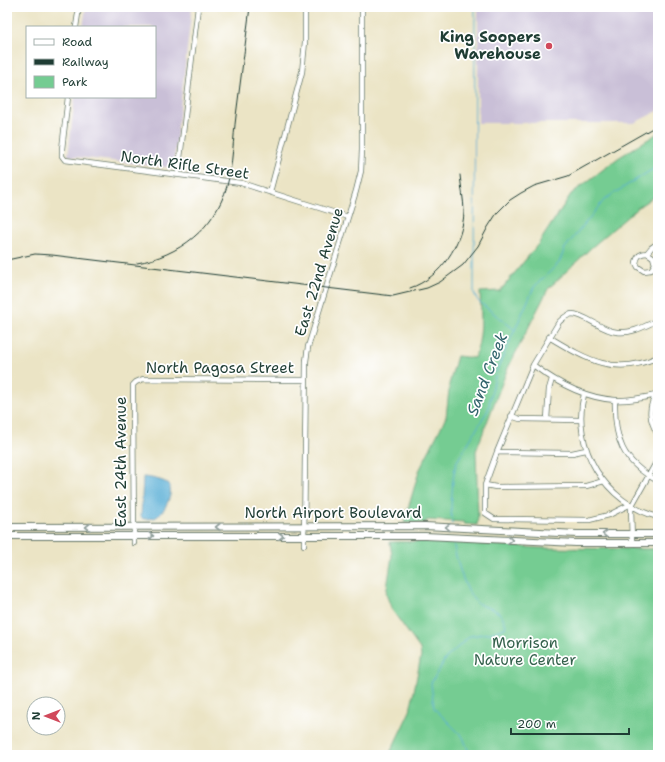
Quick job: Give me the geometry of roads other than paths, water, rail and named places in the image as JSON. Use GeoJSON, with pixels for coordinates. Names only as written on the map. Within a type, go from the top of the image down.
{"type":"FeatureCollection","features":[{"type":"Feature","properties":{"kind":"main road","name":"North Airport Boulevard"},"geometry":{"type":"LineString","coordinates":[[7,527],[425,526],[577,534],[658,534]]}},
{"type":"Feature","properties":{"kind":"main road","name":"North Airport Boulevard"},"geometry":{"type":"LineString","coordinates":[[7,536],[425,536],[570,543],[658,543]]}},
{"type":"Feature","properties":{"kind":"street"},"geometry":{"type":"LineString","coordinates":[[76,26],[79,7]]}},
{"type":"Feature","properties":{"kind":"street"},"geometry":{"type":"LineString","coordinates":[[178,175],[198,7]]}},
{"type":"Feature","properties":{"kind":"street"},"geometry":{"type":"LineString","coordinates":[[270,192],[302,72],[305,42],[305,7]]}},
{"type":"Feature","properties":{"kind":"street","name":"East 22nd Avenue"},"geometry":{"type":"LineString","coordinates":[[304,545],[306,361],[308,347],[359,181],[362,160],[362,7]]}},
{"type":"Feature","properties":{"kind":"street","name":"North Rifle Street"},"geometry":{"type":"LineString","coordinates":[[68,98],[62,149],[63,158],[67,161],[228,181],[270,192],[348,217]]}},
{"type":"Feature","properties":{"kind":"street"},"geometry":{"type":"LineString","coordinates":[[647,253],[650,248],[658,243]]}},
{"type":"Feature","properties":{"kind":"street"},"geometry":{"type":"LineString","coordinates":[[647,253],[653,257],[655,264],[651,270],[644,271],[641,270],[636,263],[636,260],[640,254],[647,253]]}},
{"type":"Feature","properties":{"kind":"street"},"geometry":{"type":"LineString","coordinates":[[653,257],[658,254]]}},
{"type":"Feature","properties":{"kind":"street"},"geometry":{"type":"LineString","coordinates":[[630,506],[609,515],[589,520],[494,519],[485,514],[485,485],[511,416],[533,365],[559,322],[571,314],[578,315],[610,331],[619,333],[640,329],[658,320]]}},
{"type":"Feature","properties":{"kind":"street"},"geometry":{"type":"LineString","coordinates":[[549,337],[582,356],[598,363],[618,366],[632,366],[658,357]]}},
{"type":"Feature","properties":{"kind":"street"},"geometry":{"type":"LineString","coordinates":[[533,365],[552,379],[584,394],[615,400],[634,399],[657,394]]}},
{"type":"Feature","properties":{"kind":"street","name":"North Pagosa Street"},"geometry":{"type":"LineString","coordinates":[[136,382],[143,379],[305,380]]}},
{"type":"Feature","properties":{"kind":"street"},"geometry":{"type":"LineString","coordinates":[[547,419],[549,389],[552,379]]}},
{"type":"Feature","properties":{"kind":"street","name":"East 24th Avenue"},"geometry":{"type":"LineString","coordinates":[[134,543],[133,391],[136,382]]}},
{"type":"Feature","properties":{"kind":"street"},"geometry":{"type":"LineString","coordinates":[[584,394],[580,420],[586,450],[593,466],[604,481],[630,506],[658,517]]}},
{"type":"Feature","properties":{"kind":"street"},"geometry":{"type":"LineString","coordinates":[[657,394],[650,411],[652,424],[658,435]]}},
{"type":"Feature","properties":{"kind":"street"},"geometry":{"type":"LineString","coordinates":[[615,400],[617,434],[621,446],[634,465],[648,476],[658,481]]}},
{"type":"Feature","properties":{"kind":"street"},"geometry":{"type":"LineString","coordinates":[[511,416],[520,419],[580,420]]}},
{"type":"Feature","properties":{"kind":"street"},"geometry":{"type":"LineString","coordinates":[[497,452],[572,453],[586,450]]}},
{"type":"Feature","properties":{"kind":"street"},"geometry":{"type":"LineString","coordinates":[[632,543],[630,506],[658,459]]}},
{"type":"Feature","properties":{"kind":"street"},"geometry":{"type":"LineString","coordinates":[[485,485],[496,487],[586,486],[604,481]]}},
{"type":"Feature","properties":{"kind":"water"},"geometry":{"type":"Polygon","coordinates":[[[143,477],[162,481],[167,483],[169,486],[170,495],[164,509],[158,516],[153,518],[143,519],[141,517],[143,477]]]}},
{"type":"Feature","properties":{"kind":"waterway"},"geometry":{"type":"LineString","coordinates":[[475,7],[474,293],[478,301],[515,330]]}},
{"type":"Feature","properties":{"kind":"waterway","name":"Sand Creek"},"geometry":{"type":"LineString","coordinates":[[452,524],[451,507],[456,463],[488,410],[496,372],[534,287],[559,263],[565,248],[605,199],[653,169],[658,168]]}},
{"type":"Feature","properties":{"kind":"waterway","name":"Sand Creek"},"geometry":{"type":"LineString","coordinates":[[453,539],[455,554],[467,589],[471,596],[481,605],[500,614],[506,625],[505,628],[490,633],[470,636],[446,658],[431,683],[434,708],[463,737],[470,755]]}},
{"type":"Feature","properties":{"kind":"railway"},"geometry":{"type":"LineString","coordinates":[[137,263],[167,254],[181,247],[204,227],[214,215],[221,201],[227,186],[231,169],[236,116],[250,7]]}},
{"type":"Feature","properties":{"kind":"railway"},"geometry":{"type":"LineString","coordinates":[[7,260],[35,254],[52,255],[393,296],[427,288],[440,282],[463,265],[478,246],[497,213],[510,200],[534,186],[568,176],[658,125]]}},
{"type":"Feature","properties":{"kind":"railway"},"geometry":{"type":"LineString","coordinates":[[410,288],[421,283],[440,268],[455,247],[460,236],[464,212],[460,175]]}},
{"type":"Feature","properties":{"kind":"place","name":"King Soopers Warehouse"},"geometry":{"type":"Point","coordinates":[549,46]}},
{"type":"Feature","properties":{"kind":"park label","name":"Morrison Nature Center"},"geometry":{"type":"Point","coordinates":[525,652]}}]}
